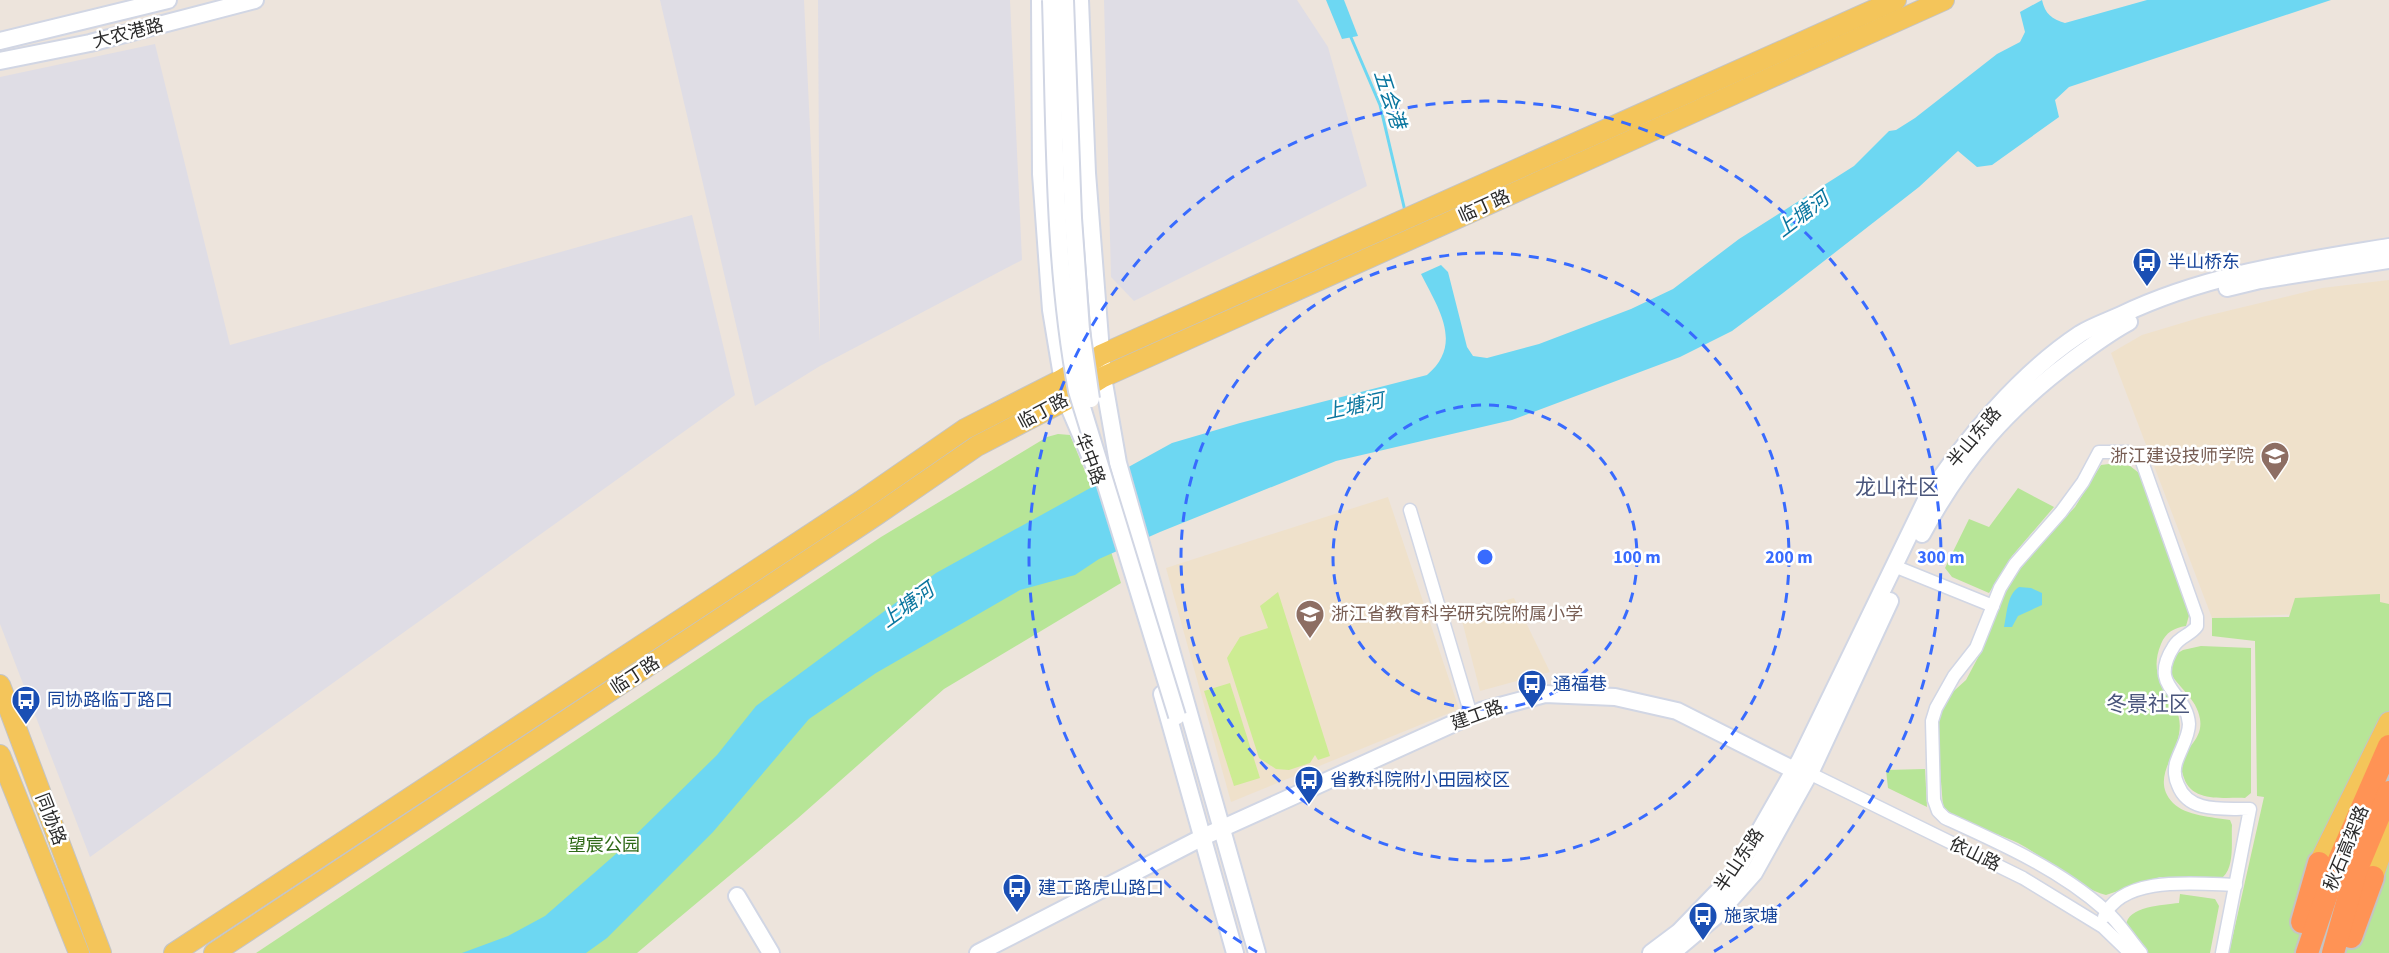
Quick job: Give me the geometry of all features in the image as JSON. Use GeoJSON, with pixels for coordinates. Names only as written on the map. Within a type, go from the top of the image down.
{"type":"FeatureCollection","features":[{"type":"Feature","properties":{"kind":"highway","name":"秋石高架路"},"geometry":{"type":"LineString","coordinates":[[2307,953],[2336,867],[2389,746]]}},
{"type":"Feature","properties":{"kind":"highway","name":"秋石高架路"},"geometry":{"type":"LineString","coordinates":[[2333,953],[2356,871],[2389,792]]}},
{"type":"Feature","properties":{"kind":"highway"},"geometry":{"type":"LineString","coordinates":[[2293,953],[2319,863]]}},
{"type":"Feature","properties":{"kind":"highway"},"geometry":{"type":"LineString","coordinates":[[2346,953],[2373,877]]}},
{"type":"Feature","properties":{"kind":"main road","name":"大农港路"},"geometry":{"type":"LineString","coordinates":[[0,41],[168,0]]}},
{"type":"Feature","properties":{"kind":"main road","name":"大农港路"},"geometry":{"type":"LineString","coordinates":[[0,61],[90,43],[255,0]]}},
{"type":"Feature","properties":{"kind":"main road","name":"华中路"},"geometry":{"type":"LineString","coordinates":[[1040,0],[1041,174],[1051,310],[1061,380],[1066,400],[1097,473],[1235,953]]}},
{"type":"Feature","properties":{"kind":"main road","name":"华中路"},"geometry":{"type":"LineString","coordinates":[[1051,0],[1059,245],[1068,342],[1077,391],[1180,715],[1212,797]]}},
{"type":"Feature","properties":{"kind":"main road","name":"华中路"},"geometry":{"type":"LineString","coordinates":[[1065,0],[1073,218],[1087,386],[1180,715],[1193,801]]}},
{"type":"Feature","properties":{"kind":"main road","name":"华中路"},"geometry":{"type":"LineString","coordinates":[[1080,0],[1087,173],[1101,356],[1118,463],[1257,953]]}},
{"type":"Feature","properties":{"kind":"main road","name":"临丁路"},"geometry":{"type":"LineString","coordinates":[[214,953],[875,516],[977,446],[1066,400],[1103,377],[1944,0]]}},
{"type":"Feature","properties":{"kind":"main road","name":"临丁路"},"geometry":{"type":"LineString","coordinates":[[174,953],[852,507],[965,429],[1061,380],[1101,356],[1888,2]]}},
{"type":"Feature","properties":{"kind":"main road","name":"半山东路"},"geometry":{"type":"LineString","coordinates":[[1672,953],[1716,915],[1754,873],[1899,568],[1926,500],[1971,438],[2025,380],[2081,334],[2149,302],[2254,269],[2389,247]]}},
{"type":"Feature","properties":{"kind":"main road","name":"半山东路"},"geometry":{"type":"LineString","coordinates":[[1899,568],[1946,489],[2010,412],[2050,376],[2115,329],[2154,310],[2260,280],[2389,261]]}},
{"type":"Feature","properties":{"kind":"main road","name":"同协路"},"geometry":{"type":"LineString","coordinates":[[0,685],[102,953]]}},
{"type":"Feature","properties":{"kind":"main road","name":"建工路"},"geometry":{"type":"LineString","coordinates":[[1203,837],[1471,715],[1545,694],[1615,697],[1677,711],[1802,772]]}},
{"type":"Feature","properties":{"kind":"main road"},"geometry":{"type":"LineString","coordinates":[[2319,863],[2389,722]]}},
{"type":"Feature","properties":{"kind":"main road","name":"同协路"},"geometry":{"type":"LineString","coordinates":[[0,755],[79,953]]}},
{"type":"Feature","properties":{"kind":"main road","name":"半山东路"},"geometry":{"type":"LineString","coordinates":[[1651,953],[1687,924],[1735,874],[1802,772]]}},
{"type":"Feature","properties":{"kind":"main road"},"geometry":{"type":"LineString","coordinates":[[2373,877],[2389,830]]}},
{"type":"Feature","properties":{"kind":"main road"},"geometry":{"type":"LineString","coordinates":[[978,953],[1203,837]]}},
{"type":"Feature","properties":{"kind":"main road"},"geometry":{"type":"LineString","coordinates":[[737,896],[771,953]]}},
{"type":"Feature","properties":{"kind":"street"},"geometry":{"type":"LineString","coordinates":[[2141,953],[2106,911],[2023,854],[1945,818],[1938,811],[1934,800],[1932,721],[1935,708],[1954,676],[1976,648],[1993,606],[2015,564],[2061,512],[2083,482],[2099,452],[2128,452],[2140,456],[2197,617],[2197,626],[2193,632],[2181,637],[2174,645],[2163,669],[2166,681],[2187,716],[2189,726],[2175,766],[2176,780],[2188,802],[2200,806],[2250,809],[2222,953]]}},
{"type":"Feature","properties":{"kind":"street"},"geometry":{"type":"LineString","coordinates":[[1410,510],[1471,715]]}},
{"type":"Feature","properties":{"kind":"street"},"geometry":{"type":"LineString","coordinates":[[1899,568],[1993,606]]}},
{"type":"Feature","properties":{"kind":"street","name":"依山路"},"geometry":{"type":"LineString","coordinates":[[1802,772],[2023,878],[2103,927],[2130,953]]}},
{"type":"Feature","properties":{"kind":"street"},"geometry":{"type":"LineString","coordinates":[[2103,927],[2106,911],[2116,901],[2150,885],[2166,883],[2236,885]]}},
{"type":"Feature","properties":{"kind":"shaded area"},"geometry":{"type":"Polygon","coordinates":[[[660,0],[804,0],[820,343],[818,0],[1010,0],[1022,260],[820,366],[755,406],[660,0]]]}},
{"type":"Feature","properties":{"kind":"shaded area"},"geometry":{"type":"Polygon","coordinates":[[[1104,0],[1297,0],[1328,47],[1367,186],[1134,301],[1111,277],[1104,0]]]}},
{"type":"Feature","properties":{"kind":"shaded area"},"geometry":{"type":"Polygon","coordinates":[[[155,44],[230,345],[692,215],[735,395],[90,857],[0,624],[0,77],[155,44]]]}},
{"type":"Feature","properties":{"kind":"shaded area","name":"浙江建设技师学院"},"geometry":{"type":"Polygon","coordinates":[[[2389,280],[2389,610],[2212,618],[2111,353],[2142,335],[2202,317],[2322,288],[2389,280]]]}},
{"type":"Feature","properties":{"kind":"shaded area","name":"浙江省教育科学研究院附属小学"},"geometry":{"type":"Polygon","coordinates":[[[1388,497],[1459,709],[1231,802],[1166,568],[1388,497]]]}},
{"type":"Feature","properties":{"kind":"shaded area"},"geometry":{"type":"Polygon","coordinates":[[[1514,598],[1550,672],[1480,691],[1460,613],[1514,598]]]}},
{"type":"Feature","properties":{"kind":"green space","name":"望宸公园"},"geometry":{"type":"Polygon","coordinates":[[[1058,434],[1070,435],[1087,476],[1121,583],[944,689],[797,819],[637,953],[256,953],[881,537],[1047,437],[1058,434]]]}},
{"type":"Feature","properties":{"kind":"green space"},"geometry":{"type":"Polygon","coordinates":[[[2101,465],[2130,466],[2139,473],[2190,612],[2186,626],[2174,629],[2165,636],[2157,659],[2157,671],[2177,710],[2179,721],[2177,743],[2166,769],[2164,786],[2173,803],[2185,811],[2230,820],[2232,845],[2231,860],[2223,877],[2160,877],[2106,895],[2071,879],[2018,843],[1969,823],[1943,807],[1936,718],[1945,699],[1966,680],[1982,650],[2003,597],[2023,563],[2075,507],[2101,465]]]}},
{"type":"Feature","properties":{"kind":"green space"},"geometry":{"type":"Polygon","coordinates":[[[2018,488],[2054,507],[2012,556],[1989,593],[1952,577],[1945,568],[1969,519],[1989,527],[2018,488]]]}},
{"type":"Feature","properties":{"kind":"green space"},"geometry":{"type":"Polygon","coordinates":[[[1278,592],[1330,756],[1318,760],[1315,755],[1310,763],[1289,770],[1276,769],[1259,758],[1227,658],[1240,637],[1268,628],[1260,606],[1278,592]]]}},
{"type":"Feature","properties":{"kind":"green space"},"geometry":{"type":"Polygon","coordinates":[[[2380,594],[2380,602],[2389,604],[2389,953],[2229,953],[2264,797],[2257,796],[2255,641],[2212,636],[2212,618],[2289,617],[2295,598],[2380,594]]]}},
{"type":"Feature","properties":{"kind":"green space"},"geometry":{"type":"Polygon","coordinates":[[[2201,646],[2251,648],[2251,793],[2245,798],[2219,798],[2202,795],[2194,792],[2184,778],[2182,763],[2197,736],[2200,719],[2195,705],[2168,669],[2171,657],[2183,650],[2201,646]]]}},
{"type":"Feature","properties":{"kind":"green space"},"geometry":{"type":"Polygon","coordinates":[[[1230,683],[1260,778],[1234,786],[1204,691],[1230,683]]]}},
{"type":"Feature","properties":{"kind":"green space"},"geometry":{"type":"Polygon","coordinates":[[[1925,769],[1927,807],[1888,788],[1886,770],[1925,769]]]}},
{"type":"Feature","properties":{"kind":"green space"},"geometry":{"type":"Polygon","coordinates":[[[2180,894],[2215,899],[2219,906],[2210,953],[2148,953],[2126,926],[2128,919],[2139,910],[2179,903],[2180,894]]]}},
{"type":"Feature","properties":{"kind":"water"},"geometry":{"type":"Polygon","coordinates":[[[1326,0],[1344,0],[1358,36],[1342,39],[1326,0]]]}},
{"type":"Feature","properties":{"kind":"water","name":"上塘河"},"geometry":{"type":"Polygon","coordinates":[[[2042,0],[2050,15],[2065,23],[2147,0],[2331,0],[2069,87],[2055,100],[2059,117],[1992,165],[1977,167],[1958,151],[1919,187],[1732,331],[1680,357],[1512,420],[1336,461],[1160,532],[1099,559],[1075,575],[1020,590],[876,673],[809,719],[713,832],[607,938],[586,953],[462,953],[508,936],[545,916],[617,853],[717,755],[756,706],[936,573],[1172,443],[1240,423],[1427,375],[1438,363],[1444,351],[1446,338],[1440,313],[1421,274],[1441,265],[1448,272],[1467,347],[1473,356],[1487,358],[1539,344],[1631,309],[1673,289],[1739,239],[1854,166],[1889,131],[1896,130],[1915,118],[1997,54],[2020,42],[2025,32],[2020,12],[2042,0]]]}},
{"type":"Feature","properties":{"kind":"water"},"geometry":{"type":"Polygon","coordinates":[[[2019,587],[2031,588],[2042,593],[2042,605],[2018,616],[2012,627],[2004,627],[2010,599],[2019,587]]]}},
{"type":"Feature","properties":{"kind":"waterway","name":"五会港"},"geometry":{"type":"LineString","coordinates":[[1350,35],[1380,105],[1405,211]]}},
{"type":"Feature","properties":{"kind":"place","name":"半山桥东"},"geometry":{"type":"Point","coordinates":[2147,288]}},
{"type":"Feature","properties":{"kind":"place","name":"浙江建设技师学院"},"geometry":{"type":"Point","coordinates":[2275,482]}},
{"type":"Feature","properties":{"kind":"place","name":"浙江省教育科学研究院附属小学"},"geometry":{"type":"Point","coordinates":[1310,640]}},
{"type":"Feature","properties":{"kind":"place","name":"通福巷"},"geometry":{"type":"Point","coordinates":[1532,710]}},
{"type":"Feature","properties":{"kind":"place","name":"同协路临丁路口"},"geometry":{"type":"Point","coordinates":[26,726]}},
{"type":"Feature","properties":{"kind":"place","name":"省教科院附小田园校区"},"geometry":{"type":"Point","coordinates":[1309,806]}},
{"type":"Feature","properties":{"kind":"place","name":"建工路虎山路口"},"geometry":{"type":"Point","coordinates":[1017,914]}},
{"type":"Feature","properties":{"kind":"place","name":"施家塘"},"geometry":{"type":"Point","coordinates":[1703,942]}},
{"type":"Feature","properties":{"kind":"district","name":"龙山社区"},"geometry":{"type":"Point","coordinates":[1897,487]}},
{"type":"Feature","properties":{"kind":"district","name":"冬景社区"},"geometry":{"type":"Point","coordinates":[2148,704]}}]}
